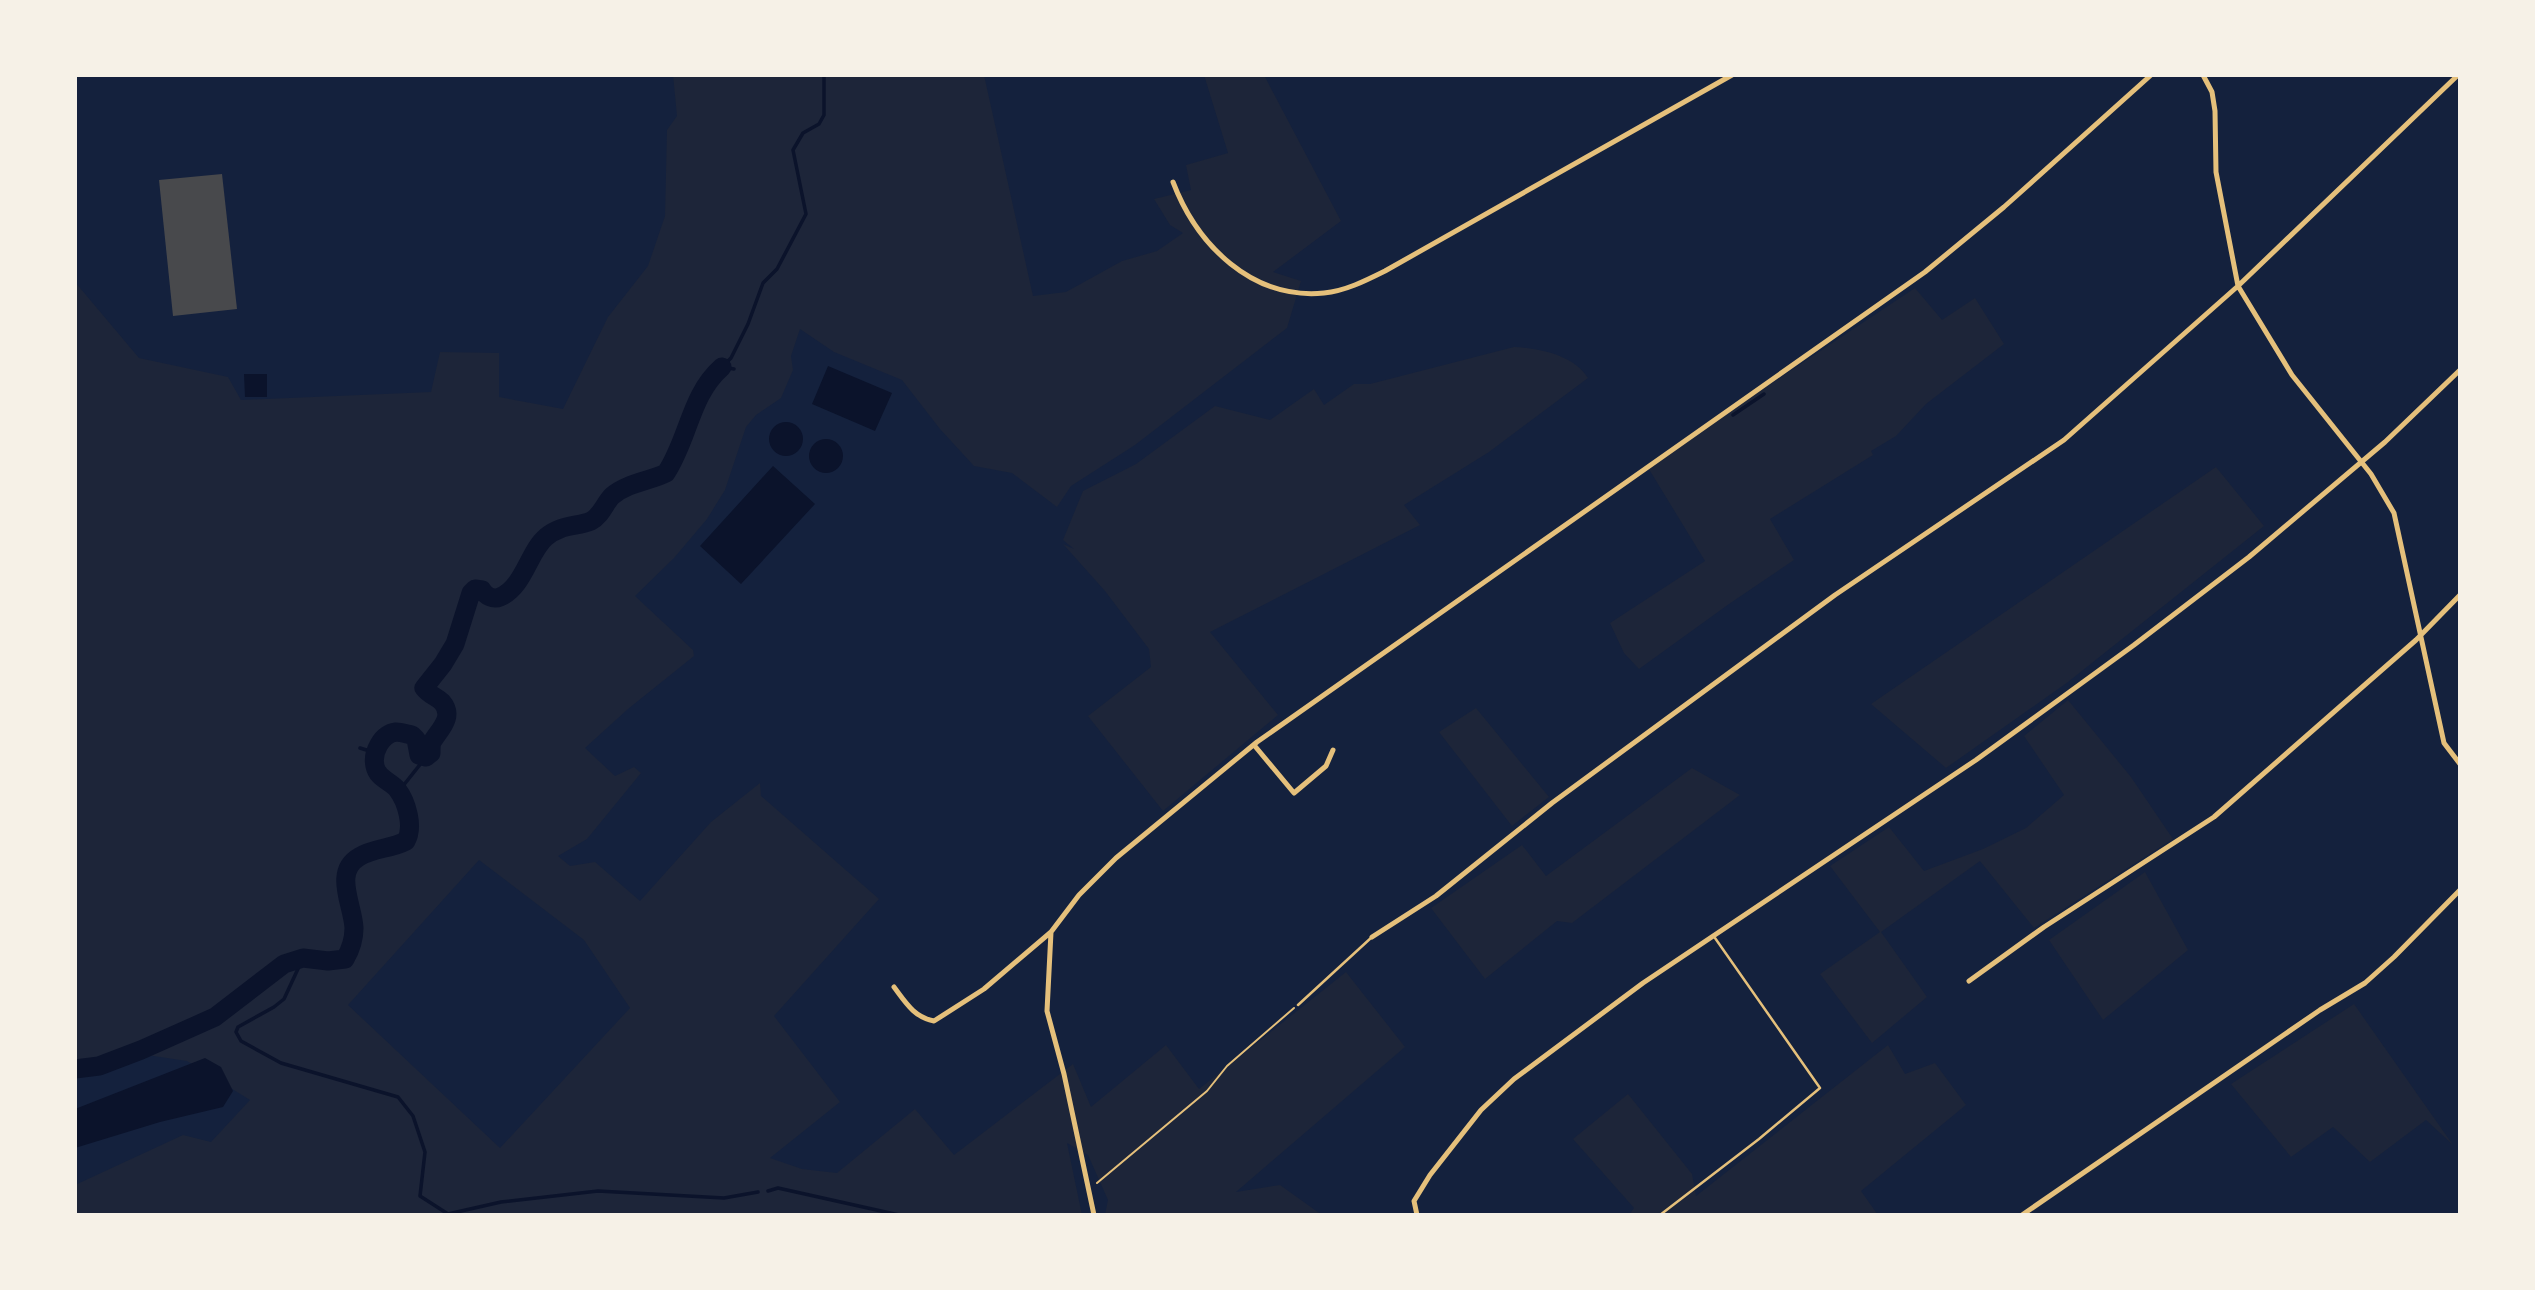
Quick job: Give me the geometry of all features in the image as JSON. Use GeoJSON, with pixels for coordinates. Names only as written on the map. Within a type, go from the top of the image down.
{"type":"FeatureCollection","features":[{"type":"Feature","properties":{"kind":"street"},"geometry":{"type":"LineString","coordinates":[[1173,182],[1180,200],[1203,236],[1221,257],[1242,274],[1269,287],[1300,294],[1326,293],[1359,284],[1385,271],[1732,75]]}},
{"type":"Feature","properties":{"kind":"street"},"geometry":{"type":"LineString","coordinates":[[894,987],[914,1013],[923,1019],[934,1021],[984,989],[1051,932],[1079,895],[1116,858],[1254,745],[1924,272],[2004,206],[2151,75]]}},
{"type":"Feature","properties":{"kind":"street"},"geometry":{"type":"LineString","coordinates":[[2203,75],[2212,92],[2216,111],[2217,172],[2238,286],[2292,375],[2379,484],[2394,513],[2444,743],[2460,764]]}},
{"type":"Feature","properties":{"kind":"street"},"geometry":{"type":"LineString","coordinates":[[1372,937],[1436,896],[1552,803],[1835,595],[2064,440],[2238,286],[2458,75]]}},
{"type":"Feature","properties":{"kind":"street"},"geometry":{"type":"LineString","coordinates":[[1417,1215],[1414,1201],[1418,1192],[1481,1110],[1499,1091],[1643,983],[1976,760],[2102,669],[2249,557],[2361,462],[2460,370]]}},
{"type":"Feature","properties":{"kind":"street"},"geometry":{"type":"LineString","coordinates":[[1969,981],[2044,926],[2214,817],[2419,637],[2460,596]]}},
{"type":"Feature","properties":{"kind":"street"},"geometry":{"type":"LineString","coordinates":[[1254,745],[1294,793],[1326,766],[1333,750]]}},
{"type":"Feature","properties":{"kind":"street"},"geometry":{"type":"LineString","coordinates":[[2022,1215],[2320,1010],[2365,983],[2460,890]]}},
{"type":"Feature","properties":{"kind":"street"},"geometry":{"type":"LineString","coordinates":[[1051,932],[1047,1011],[1064,1074],[1094,1215]]}},
{"type":"Feature","properties":{"kind":"lane"},"geometry":{"type":"LineString","coordinates":[[1660,1215],[1820,1088],[1713,935]]}},
{"type":"Feature","properties":{"kind":"lane"},"geometry":{"type":"LineString","coordinates":[[1298,1005],[1372,937]]}},
{"type":"Feature","properties":{"kind":"path"},"geometry":{"type":"LineString","coordinates":[[1089,1190],[1207,1091],[1227,1066],[1298,1005]]}},
{"type":"Feature","properties":{"kind":"shaded area"},"geometry":{"type":"Polygon","coordinates":[[[673,75],[984,75],[1033,296],[1066,292],[1122,261],[1157,251],[1183,233],[1170,225],[1154,199],[1191,190],[1186,165],[1228,153],[1204,75],[1264,75],[1341,221],[1273,272],[1301,281],[1287,328],[1135,445],[1071,486],[1057,507],[1012,473],[974,466],[940,429],[902,380],[834,352],[800,329],[791,356],[793,370],[781,398],[756,415],[746,427],[725,490],[707,519],[674,558],[635,596],[693,650],[694,656],[585,748],[615,776],[634,767],[641,773],[587,839],[558,856],[570,866],[595,862],[640,901],[711,822],[760,783],[761,796],[879,899],[774,1016],[840,1102],[770,1158],[802,1169],[837,1173],[915,1109],[954,1155],[1073,1064],[1091,1107],[1166,1045],[1199,1089],[1346,972],[1405,1047],[1236,1192],[1280,1185],[1322,1215],[1105,1215],[1108,1200],[1088,1155],[1067,1143],[1082,1215],[75,1215],[75,1185],[183,1135],[211,1142],[250,1100],[187,1061],[147,1055],[75,1078],[75,282],[139,358],[228,377],[241,400],[431,392],[440,352],[499,353],[499,397],[563,409],[608,317],[648,266],[665,216],[667,130],[677,116],[673,75]],[[479,860],[348,1005],[500,1148],[630,1008],[584,940],[479,860]]]}},
{"type":"Feature","properties":{"kind":"shaded area"},"geometry":{"type":"Polygon","coordinates":[[[1915,288],[1942,320],[1975,298],[2004,344],[1926,404],[1896,436],[1871,451],[1873,455],[1770,519],[1794,560],[1639,669],[1624,653],[1610,623],[1705,561],[1647,466],[1915,288]]]}},
{"type":"Feature","properties":{"kind":"shaded area"},"geometry":{"type":"Polygon","coordinates":[[[1514,347],[1545,351],[1565,358],[1588,378],[1489,452],[1404,505],[1420,525],[1210,632],[1278,715],[1163,811],[1088,716],[1151,667],[1149,649],[1105,591],[1063,544],[1074,549],[1063,540],[1083,491],[1136,464],[1215,406],[1270,420],[1314,389],[1324,405],[1354,384],[1370,384],[1514,347]]]}},
{"type":"Feature","properties":{"kind":"shaded area"},"geometry":{"type":"Polygon","coordinates":[[[828,366],[892,393],[875,431],[812,404],[828,366]]]}},
{"type":"Feature","properties":{"kind":"shaded area"},"geometry":{"type":"Polygon","coordinates":[[[244,374],[267,374],[267,397],[245,397],[244,374]]]}},
{"type":"Feature","properties":{"kind":"shaded area"},"geometry":{"type":"Polygon","coordinates":[[[786,422],[798,427],[803,439],[798,451],[786,456],[774,451],[769,439],[774,427],[786,422]]]}},
{"type":"Feature","properties":{"kind":"shaded area"},"geometry":{"type":"Polygon","coordinates":[[[826,439],[838,444],[843,456],[838,468],[826,473],[814,468],[809,456],[814,444],[826,439]]]}},
{"type":"Feature","properties":{"kind":"shaded area"},"geometry":{"type":"Polygon","coordinates":[[[773,466],[815,504],[741,584],[700,546],[773,466]]]}},
{"type":"Feature","properties":{"kind":"shaded area"},"geometry":{"type":"Polygon","coordinates":[[[2216,467],[2264,526],[2068,682],[1946,768],[1871,704],[2216,467]]]}},
{"type":"Feature","properties":{"kind":"shaded area"},"geometry":{"type":"Polygon","coordinates":[[[2068,700],[2131,777],[2173,839],[2034,928],[1980,861],[1881,932],[1927,997],[1872,1043],[1820,974],[1880,932],[1830,866],[1889,827],[1924,871],[1983,849],[2026,828],[2064,795],[2024,736],[2068,700]]]}},
{"type":"Feature","properties":{"kind":"shaded area"},"geometry":{"type":"Polygon","coordinates":[[[1476,708],[1549,797],[1512,826],[1439,732],[1476,708]]]}},
{"type":"Feature","properties":{"kind":"shaded area"},"geometry":{"type":"Polygon","coordinates":[[[1692,768],[1740,795],[1572,923],[1557,921],[1485,979],[1431,908],[1522,845],[1546,876],[1692,768]]]}},
{"type":"Feature","properties":{"kind":"shaded area"},"geometry":{"type":"Polygon","coordinates":[[[2145,872],[2188,950],[2103,1020],[2049,940],[2145,872]]]}},
{"type":"Feature","properties":{"kind":"shaded area"},"geometry":{"type":"Polygon","coordinates":[[[2354,1004],[2453,1145],[2426,1120],[2370,1162],[2333,1127],[2291,1157],[2231,1084],[2354,1004]]]}},
{"type":"Feature","properties":{"kind":"shaded area"},"geometry":{"type":"Polygon","coordinates":[[[1888,1045],[1905,1074],[1935,1063],[1966,1105],[1861,1191],[1878,1215],[1629,1215],[1634,1208],[1573,1139],[1628,1094],[1692,1174],[1696,1196],[1888,1045]]]}},
{"type":"Feature","properties":{"kind":"shaded area"},"geometry":{"type":"Polygon","coordinates":[[[205,1058],[221,1067],[233,1091],[223,1107],[160,1122],[75,1148],[75,1109],[205,1058]]]}},
{"type":"Feature","properties":{"kind":"building"},"geometry":{"type":"Polygon","coordinates":[[[222,174],[237,309],[173,316],[159,180],[222,174]]]}},
{"type":"Feature","properties":{"kind":"waterway"},"geometry":{"type":"LineString","coordinates":[[722,367],[731,358],[748,324],[763,283],[777,269],[806,214],[793,150],[803,133],[819,124],[824,115],[824,75]]}},
{"type":"Feature","properties":{"kind":"waterway"},"geometry":{"type":"LineString","coordinates":[[722,367],[734,369]]}},
{"type":"Feature","properties":{"kind":"waterway"},"geometry":{"type":"LineString","coordinates":[[75,1069],[99,1066],[215,1017],[284,964],[303,958],[328,961],[345,959],[352,944],[354,928],[346,890],[347,871],[351,863],[364,854],[406,841],[409,829],[408,815],[401,794],[376,770],[376,750],[386,736],[398,732],[412,735],[416,739],[419,755],[426,757],[431,753],[432,743],[445,723],[447,713],[442,702],[424,688],[455,644],[471,593],[475,589],[482,590],[488,596],[500,597],[515,585],[546,537],[563,528],[591,521],[618,492],[666,473],[703,390],[722,367]]}},
{"type":"Feature","properties":{"kind":"waterway"},"geometry":{"type":"LineString","coordinates":[[1733,415],[1764,394]]}},
{"type":"Feature","properties":{"kind":"waterway"},"geometry":{"type":"LineString","coordinates":[[360,748],[376,753]]}},
{"type":"Feature","properties":{"kind":"waterway"},"geometry":{"type":"LineString","coordinates":[[399,791],[426,757]]}},
{"type":"Feature","properties":{"kind":"waterway"},"geometry":{"type":"LineString","coordinates":[[303,958],[284,999],[238,1027],[236,1032],[241,1041],[281,1063],[398,1097],[413,1116],[425,1152],[420,1196],[448,1214],[501,1202],[598,1191],[724,1198],[758,1192]]}},
{"type":"Feature","properties":{"kind":"waterway"},"geometry":{"type":"LineString","coordinates":[[768,1191],[778,1188],[899,1215]]}}]}
